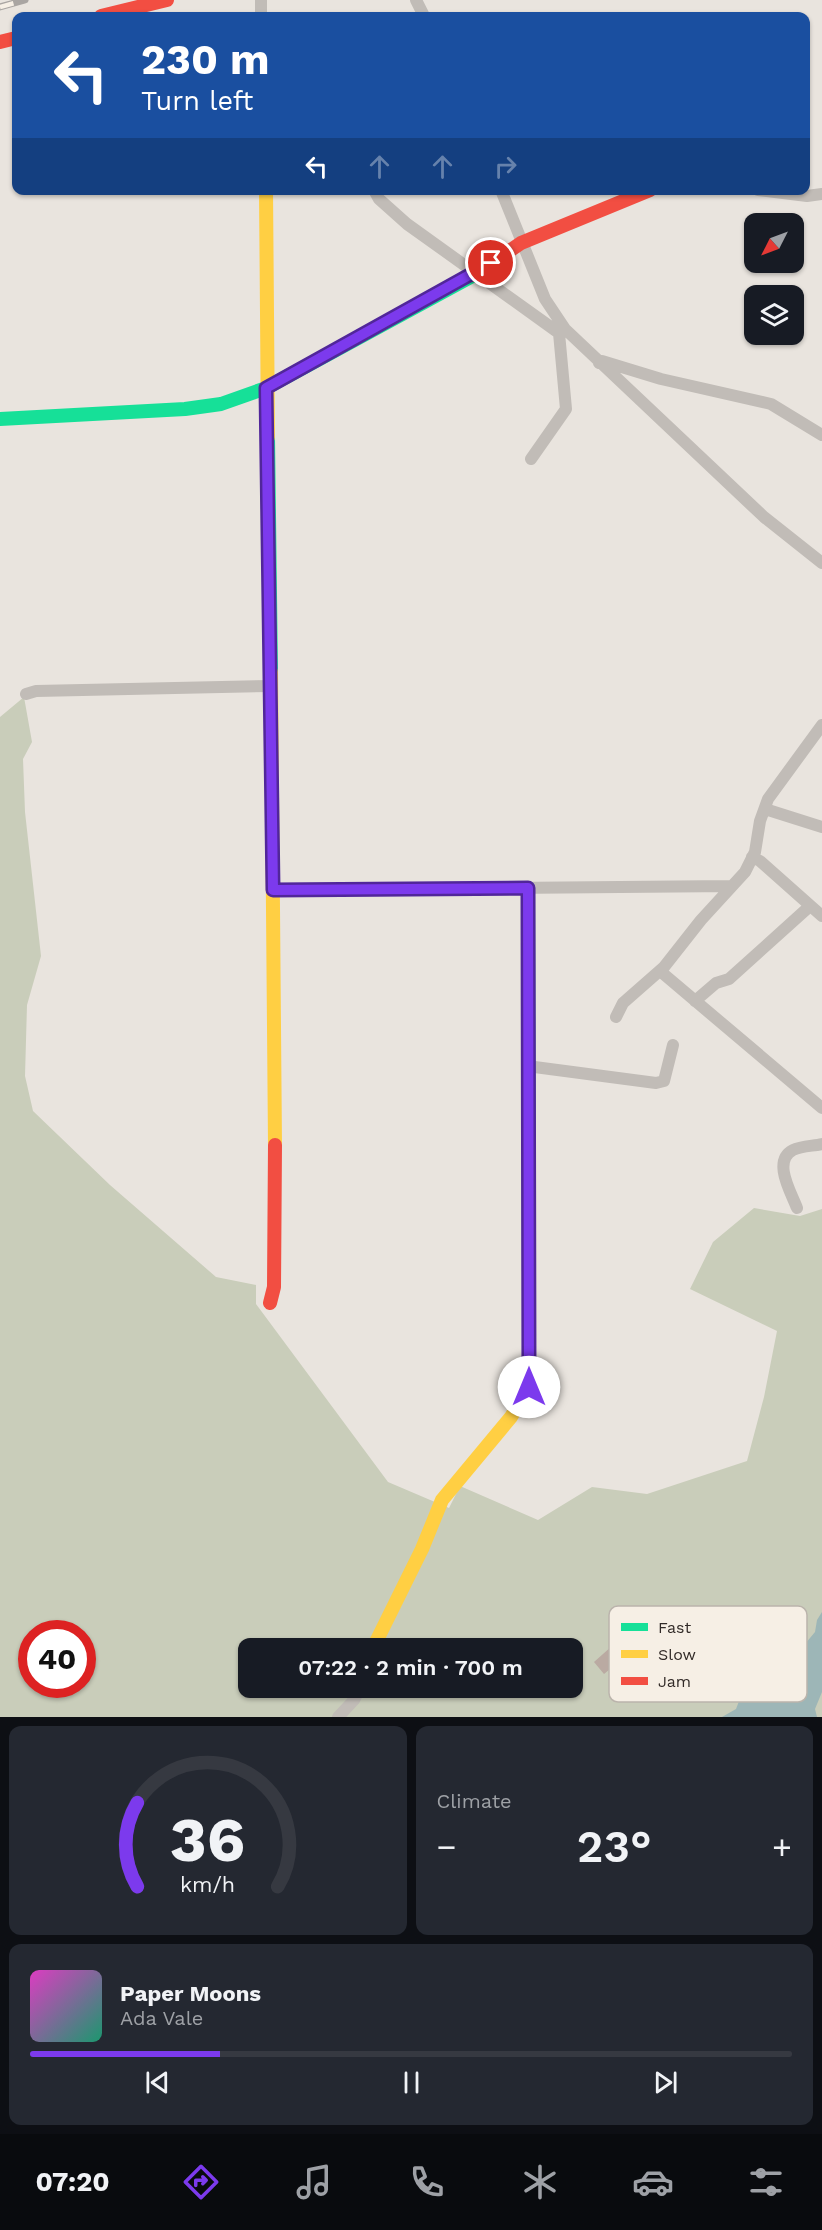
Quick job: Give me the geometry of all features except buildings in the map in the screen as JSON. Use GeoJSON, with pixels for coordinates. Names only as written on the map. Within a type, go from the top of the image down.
{"type":"FeatureCollection","features":[{"type":"Feature","properties":{"kind":"street"},"geometry":{"type":"LineString","coordinates":[[118,12],[167,0]]}},
{"type":"Feature","properties":{"kind":"street"},"geometry":{"type":"LineString","coordinates":[[799,195],[822,194]]}},
{"type":"Feature","properties":{"kind":"street"},"geometry":{"type":"LineString","coordinates":[[266,195],[268,276],[266,388],[276,1210],[274,1287],[270,1303]]}},
{"type":"Feature","properties":{"kind":"street"},"geometry":{"type":"LineString","coordinates":[[377,195],[407,224],[476,274],[562,331],[764,517],[822,563]]}},
{"type":"Feature","properties":{"kind":"street"},"geometry":{"type":"LineString","coordinates":[[503,195],[521,243],[562,331],[566,409],[531,459]]}},
{"type":"Feature","properties":{"kind":"street"},"geometry":{"type":"LineString","coordinates":[[0,419],[185,409],[220,404],[266,388],[476,274],[521,243],[638,195]]}},
{"type":"Feature","properties":{"kind":"street"},"geometry":{"type":"LineString","coordinates":[[599,363],[602,361],[661,379],[771,404],[822,435]]}},
{"type":"Feature","properties":{"kind":"street"},"geometry":{"type":"LineString","coordinates":[[26,694],[36,691],[271,686]]}},
{"type":"Feature","properties":{"kind":"street"},"geometry":{"type":"LineString","coordinates":[[616,1017],[623,1003],[660,971],[745,872],[752,858],[768,799],[822,725]]}},
{"type":"Feature","properties":{"kind":"street"},"geometry":{"type":"LineString","coordinates":[[765,809],[822,827]]}},
{"type":"Feature","properties":{"kind":"street"},"geometry":{"type":"LineString","coordinates":[[752,858],[760,861],[822,916]]}},
{"type":"Feature","properties":{"kind":"street"},"geometry":{"type":"LineString","coordinates":[[273,890],[732,885]]}},
{"type":"Feature","properties":{"kind":"street"},"geometry":{"type":"LineString","coordinates":[[378,1638],[422,1549],[442,1500],[511,1417],[529,1387],[527,1066],[519,888]]}},
{"type":"Feature","properties":{"kind":"street"},"geometry":{"type":"LineString","coordinates":[[695,1001],[716,983],[729,979],[810,906]]}},
{"type":"Feature","properties":{"kind":"street"},"geometry":{"type":"LineString","coordinates":[[660,971],[822,1108]]}},
{"type":"Feature","properties":{"kind":"street"},"geometry":{"type":"LineString","coordinates":[[527,1066],[656,1083],[664,1081],[673,1045]]}},
{"type":"Feature","properties":{"kind":"street"},"geometry":{"type":"LineString","coordinates":[[797,1208],[783,1167],[784,1159],[793,1150],[822,1144]]}},
{"type":"Feature","properties":{"kind":"street"},"geometry":{"type":"LineString","coordinates":[[339,1717],[355,1698]]}},
{"type":"Feature","properties":{"kind":"green space"},"geometry":{"type":"Polygon","coordinates":[[[24,697],[32,742],[23,759],[25,812],[41,956],[27,1005],[25,1076],[33,1111],[110,1185],[216,1277],[256,1285],[256,1304],[388,1482],[449,1508],[460,1486],[538,1520],[592,1487],[647,1494],[747,1461],[764,1397],[777,1331],[690,1289],[713,1242],[754,1208],[800,1216],[822,1209],[822,1717],[0,1717],[0,717],[24,697]]]}},
{"type":"Feature","properties":{"kind":"water"},"geometry":{"type":"Polygon","coordinates":[[[822,1612],[822,1692],[815,1709],[817,1717],[722,1717],[736,1709],[739,1702],[807,1702],[807,1642],[815,1632],[817,1620],[822,1612]]]}},
{"type":"Feature","properties":{"kind":"railway"},"geometry":{"type":"LineString","coordinates":[[0,7],[25,0]]}},
{"type":"Feature","properties":{"kind":"traffic: fast"},"geometry":{"type":"LineString","coordinates":[[0,419],[185,409],[221,404],[266,388],[474,275]]}},
{"type":"Feature","properties":{"kind":"traffic: fast"},"geometry":{"type":"LineString","coordinates":[[268,437],[271,672]]}},
{"type":"Feature","properties":{"kind":"traffic: fast"},"geometry":{"type":"LineString","coordinates":[[528,888],[529,1277]]}},
{"type":"Feature","properties":{"kind":"traffic: slow"},"geometry":{"type":"LineString","coordinates":[[266,195],[268,437]]}},
{"type":"Feature","properties":{"kind":"traffic: slow"},"geometry":{"type":"LineString","coordinates":[[271,672],[275,1145]]}},
{"type":"Feature","properties":{"kind":"traffic: slow"},"geometry":{"type":"LineString","coordinates":[[378,1638],[422,1549],[442,1500],[511,1417],[529,1387],[529,1277]]}},
{"type":"Feature","properties":{"kind":"traffic: jam"},"geometry":{"type":"LineString","coordinates":[[118,12],[167,0]]}},
{"type":"Feature","properties":{"kind":"traffic: jam"},"geometry":{"type":"LineString","coordinates":[[0,42],[12,39]]}},
{"type":"Feature","properties":{"kind":"traffic: jam"},"geometry":{"type":"LineString","coordinates":[[474,275],[521,243],[638,195]]}},
{"type":"Feature","properties":{"kind":"traffic: jam"},"geometry":{"type":"LineString","coordinates":[[270,1303],[274,1287],[275,1145]]}},
{"type":"Feature","properties":{"kind":"route"},"geometry":{"type":"LineString","coordinates":[[491,263],[476,274],[266,388],[273,890],[528,888],[529,1387]]}}]}
